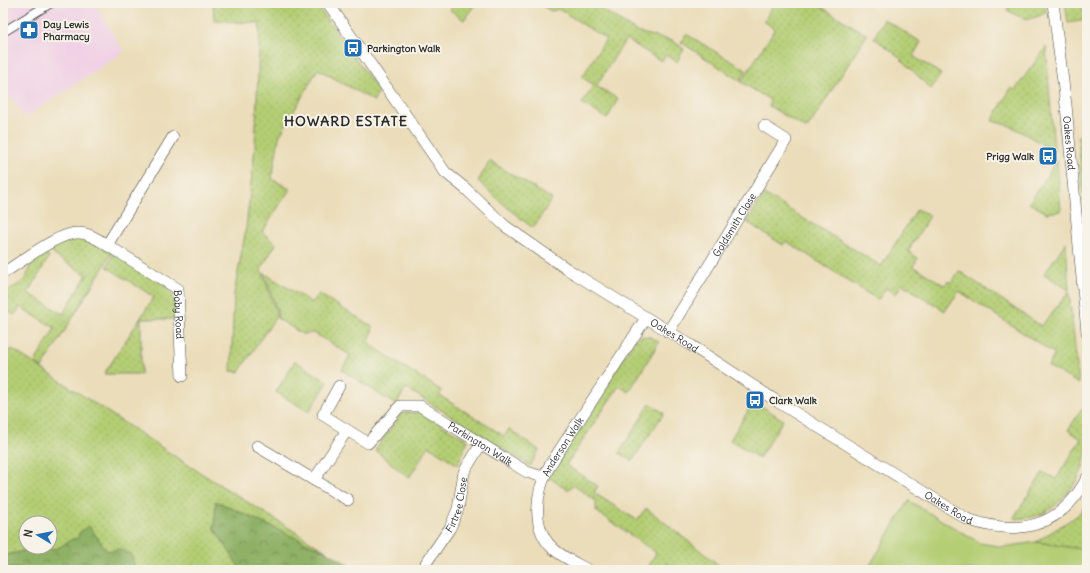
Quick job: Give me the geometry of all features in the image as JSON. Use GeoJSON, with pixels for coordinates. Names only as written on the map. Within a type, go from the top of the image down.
{"type":"FeatureCollection","features":[{"type":"Feature","properties":{"kind":"street"},"geometry":{"type":"LineString","coordinates":[[3,32],[51,3]]}},
{"type":"Feature","properties":{"kind":"street","name":"Oakes Road"},"geometry":{"type":"LineString","coordinates":[[328,3],[445,172],[466,189],[505,226],[567,269],[778,402],[967,519],[984,525],[1010,528],[1036,525],[1058,513],[1077,495],[1087,478]]}},
{"type":"Feature","properties":{"kind":"street","name":"Oakes Road"},"geometry":{"type":"LineString","coordinates":[[1053,3],[1066,106],[1087,332]]}},
{"type":"Feature","properties":{"kind":"street","name":"Goldsmith Close"},"geometry":{"type":"LineString","coordinates":[[668,332],[786,140],[764,126]]}},
{"type":"Feature","properties":{"kind":"street"},"geometry":{"type":"LineString","coordinates":[[107,245],[173,137]]}},
{"type":"Feature","properties":{"kind":"street","name":"Boby Road"},"geometry":{"type":"LineString","coordinates":[[3,273],[65,234],[80,233],[94,237],[178,289],[182,376]]}},
{"type":"Feature","properties":{"kind":"street","name":"Anderson Walk"},"geometry":{"type":"LineString","coordinates":[[588,570],[555,550],[542,534],[538,522],[538,511],[543,477],[646,318]]}},
{"type":"Feature","properties":{"kind":"street"},"geometry":{"type":"LineString","coordinates":[[314,480],[347,430],[323,415],[339,386]]}},
{"type":"Feature","properties":{"kind":"street","name":"Parkington Walk"},"geometry":{"type":"LineString","coordinates":[[347,430],[368,443],[400,406],[420,406],[527,472],[543,477]]}},
{"type":"Feature","properties":{"kind":"street","name":"Firtree Close"},"geometry":{"type":"LineString","coordinates":[[426,563],[450,528],[458,509],[464,472],[481,444]]}},
{"type":"Feature","properties":{"kind":"street"},"geometry":{"type":"LineString","coordinates":[[257,446],[348,500]]}},
{"type":"Feature","properties":{"kind":"shaded area"},"geometry":{"type":"Polygon","coordinates":[[[3,3],[95,3],[124,52],[25,118],[9,94],[3,93],[3,3]]]}},
{"type":"Feature","properties":{"kind":"green space"},"geometry":{"type":"Polygon","coordinates":[[[213,3],[315,3],[379,91],[374,101],[318,69],[279,137],[272,179],[290,189],[262,232],[276,244],[261,269],[277,315],[239,372],[231,371],[234,294],[246,228],[255,147],[260,23],[214,21],[213,3]]]}},
{"type":"Feature","properties":{"kind":"green space"},"geometry":{"type":"Polygon","coordinates":[[[455,3],[476,3],[464,20],[450,10],[455,3]]]}},
{"type":"Feature","properties":{"kind":"green space"},"geometry":{"type":"Polygon","coordinates":[[[538,3],[592,3],[637,32],[673,41],[684,49],[677,62],[666,55],[661,61],[626,39],[596,86],[618,99],[607,119],[582,103],[594,85],[582,77],[606,39],[559,9],[551,11],[538,3]]]}},
{"type":"Feature","properties":{"kind":"green space"},"geometry":{"type":"Polygon","coordinates":[[[775,3],[815,3],[867,35],[807,129],[769,106],[770,100],[741,82],[775,29],[764,21],[775,3]]]}},
{"type":"Feature","properties":{"kind":"green space"},"geometry":{"type":"Polygon","coordinates":[[[1011,3],[1045,3],[1046,13],[1030,18],[1018,16],[1007,10],[1011,3]]]}},
{"type":"Feature","properties":{"kind":"green space"},"geometry":{"type":"Polygon","coordinates":[[[1065,3],[1086,3],[1087,20],[1068,23],[1065,3]]]}},
{"type":"Feature","properties":{"kind":"green space"},"geometry":{"type":"Polygon","coordinates":[[[884,19],[921,42],[913,56],[941,74],[931,89],[897,55],[874,38],[884,19]]]}},
{"type":"Feature","properties":{"kind":"green space"},"geometry":{"type":"Polygon","coordinates":[[[686,34],[746,70],[740,81],[681,42],[686,34]]]}},
{"type":"Feature","properties":{"kind":"green space"},"geometry":{"type":"Polygon","coordinates":[[[1046,47],[1054,151],[1011,126],[992,121],[1011,88],[1015,90],[1046,47]]]}},
{"type":"Feature","properties":{"kind":"green space"},"geometry":{"type":"Polygon","coordinates":[[[1087,135],[1087,196],[1083,193],[1078,136],[1087,135]]]}},
{"type":"Feature","properties":{"kind":"green space"},"geometry":{"type":"Polygon","coordinates":[[[490,161],[552,199],[533,228],[510,210],[478,181],[490,161]]]}},
{"type":"Feature","properties":{"kind":"green space"},"geometry":{"type":"Polygon","coordinates":[[[1057,161],[1061,211],[1047,213],[1029,203],[1057,161]]]}},
{"type":"Feature","properties":{"kind":"green space"},"geometry":{"type":"Polygon","coordinates":[[[764,194],[881,266],[917,209],[930,216],[908,251],[918,258],[913,266],[944,285],[948,281],[951,283],[959,271],[1041,326],[1069,292],[1079,384],[1048,366],[1055,354],[959,291],[945,311],[902,284],[896,294],[886,288],[878,300],[786,241],[783,245],[747,222],[764,194]]]}},
{"type":"Feature","properties":{"kind":"green space"},"geometry":{"type":"Polygon","coordinates":[[[76,237],[93,242],[112,253],[42,368],[35,362],[55,328],[20,307],[15,315],[3,309],[3,293],[22,282],[28,274],[30,262],[46,253],[49,257],[28,293],[63,314],[87,275],[54,255],[51,249],[65,239],[76,237]]]}},
{"type":"Feature","properties":{"kind":"green space"},"geometry":{"type":"Polygon","coordinates":[[[1066,242],[1069,290],[1044,274],[1066,242]]]}},
{"type":"Feature","properties":{"kind":"green space"},"geometry":{"type":"Polygon","coordinates":[[[114,254],[171,289],[175,302],[177,319],[141,319],[141,374],[104,374],[154,297],[107,267],[114,254]]]}},
{"type":"Feature","properties":{"kind":"green space"},"geometry":{"type":"Polygon","coordinates":[[[264,273],[312,303],[319,294],[373,327],[369,343],[378,350],[442,391],[439,395],[504,436],[509,429],[539,450],[530,466],[406,388],[396,405],[342,370],[350,355],[314,333],[302,334],[277,318],[278,313],[264,273]]]}},
{"type":"Feature","properties":{"kind":"green space"},"geometry":{"type":"Polygon","coordinates":[[[642,336],[650,337],[659,342],[629,392],[619,386],[566,465],[598,486],[594,493],[637,520],[646,508],[725,570],[679,570],[668,563],[663,570],[647,570],[656,553],[596,511],[596,501],[573,485],[568,490],[548,477],[634,341],[642,336]]]}},
{"type":"Feature","properties":{"kind":"green space"},"geometry":{"type":"Polygon","coordinates":[[[12,349],[185,463],[356,570],[3,570],[3,355],[12,349]]]}},
{"type":"Feature","properties":{"kind":"green space"},"geometry":{"type":"Polygon","coordinates":[[[295,361],[328,382],[309,412],[276,392],[295,361]]]}},
{"type":"Feature","properties":{"kind":"green space"},"geometry":{"type":"Polygon","coordinates":[[[754,401],[783,420],[759,458],[730,440],[754,401]]]}},
{"type":"Feature","properties":{"kind":"green space"},"geometry":{"type":"Polygon","coordinates":[[[650,404],[664,413],[632,461],[619,453],[650,404]]]}},
{"type":"Feature","properties":{"kind":"green space"},"geometry":{"type":"Polygon","coordinates":[[[1081,410],[1085,410],[1087,423],[1087,447],[1082,469],[1071,490],[1054,506],[1042,514],[1015,519],[1014,517],[1043,472],[1056,479],[1081,439],[1068,430],[1081,410]]]}},
{"type":"Feature","properties":{"kind":"green space"},"geometry":{"type":"Polygon","coordinates":[[[420,412],[468,440],[458,465],[429,446],[409,478],[375,450],[402,413],[420,412]]]}},
{"type":"Feature","properties":{"kind":"green space"},"geometry":{"type":"Polygon","coordinates":[[[216,501],[333,555],[356,570],[241,570],[214,528],[216,501]]]}},
{"type":"Feature","properties":{"kind":"green space"},"geometry":{"type":"Polygon","coordinates":[[[909,501],[980,543],[1003,547],[1036,542],[1087,550],[1087,570],[867,570],[909,501]]]}},
{"type":"Feature","properties":{"kind":"green space"},"geometry":{"type":"Polygon","coordinates":[[[1087,503],[1087,550],[1036,542],[1078,515],[1087,503]]]}},
{"type":"Feature","properties":{"kind":"green space"},"geometry":{"type":"Polygon","coordinates":[[[89,526],[107,551],[118,549],[131,554],[135,566],[133,570],[36,570],[3,568],[3,557],[6,555],[18,552],[18,555],[58,555],[58,548],[72,539],[77,539],[80,532],[89,526]]]}},
{"type":"Feature","properties":{"kind":"place","name":"Day Lewis Pharmacy"},"geometry":{"type":"Point","coordinates":[29,30]}},
{"type":"Feature","properties":{"kind":"place","name":"Parkington Walk"},"geometry":{"type":"Point","coordinates":[353,48]}},
{"type":"Feature","properties":{"kind":"place","name":"Prigg Walk"},"geometry":{"type":"Point","coordinates":[1048,156]}},
{"type":"Feature","properties":{"kind":"place","name":"Clark Walk"},"geometry":{"type":"Point","coordinates":[755,400]}},
{"type":"Feature","properties":{"kind":"district","name":"HOWARD ESTATE"},"geometry":{"type":"Point","coordinates":[346,121]}}]}
